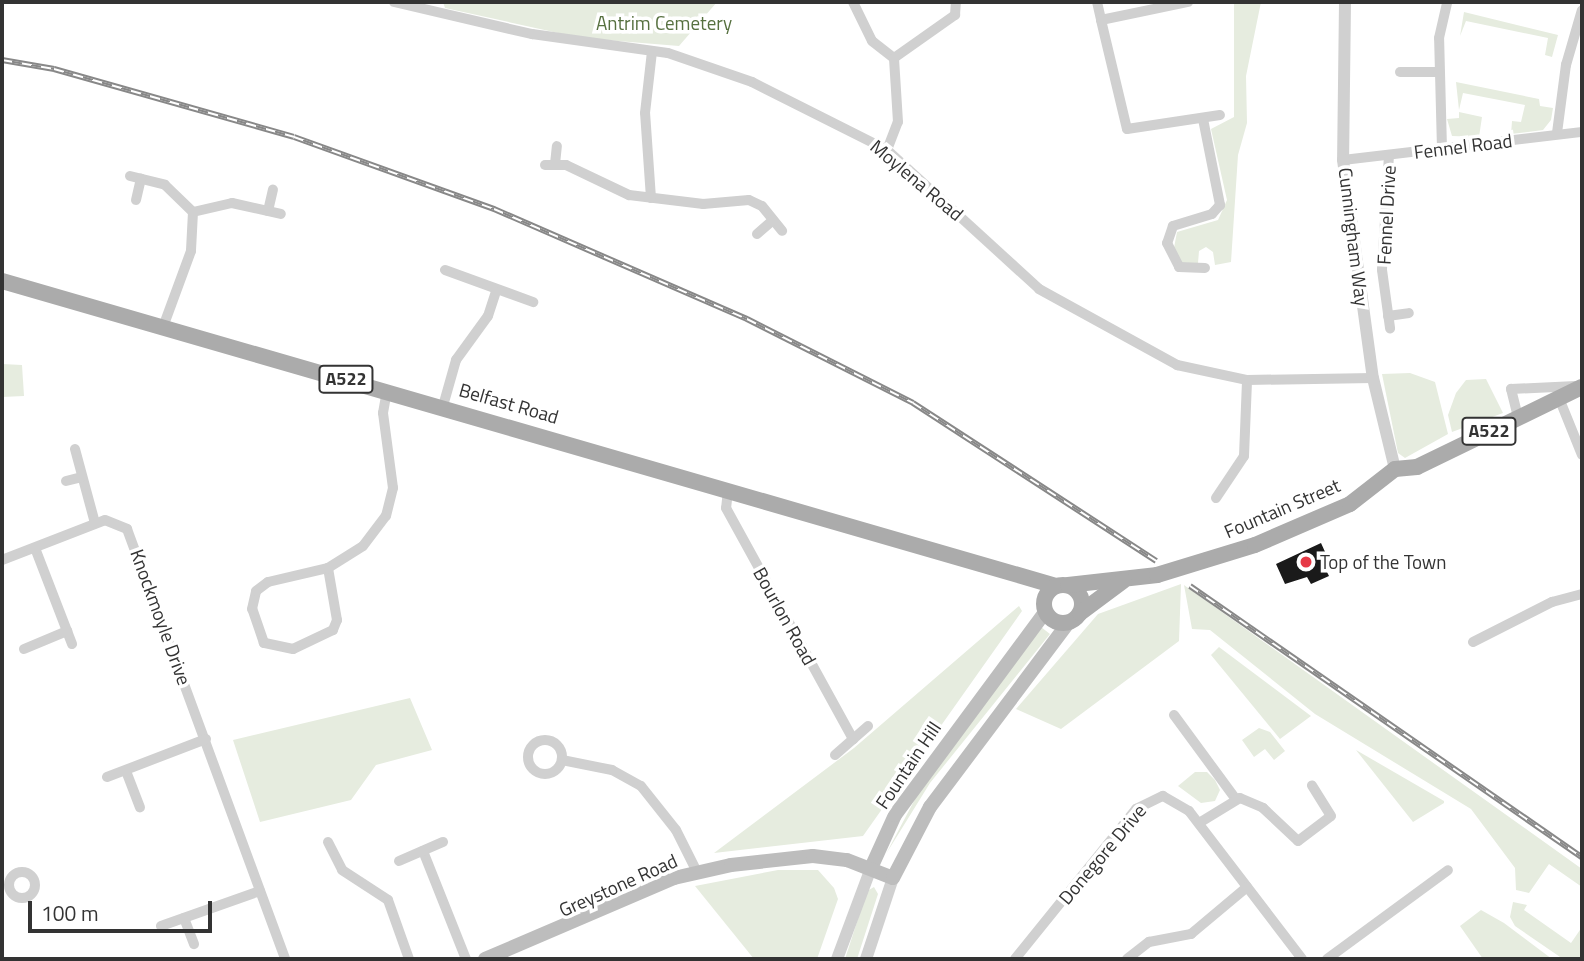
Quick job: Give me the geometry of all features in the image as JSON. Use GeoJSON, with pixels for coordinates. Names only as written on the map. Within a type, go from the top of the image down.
{"type":"FeatureCollection","features":[{"type":"Feature","properties":{"kind":"main road","name":"Belfast Road"},"geometry":{"type":"LineString","coordinates":[[2,281],[443,406],[1003,574],[1062,585]]}},
{"type":"Feature","properties":{"kind":"main road","name":"Fountain Street"},"geometry":{"type":"LineString","coordinates":[[1062,585],[1125,580],[1211,559],[1320,519],[1350,504],[1395,469],[1417,467],[1582,387]]}},
{"type":"Feature","properties":{"kind":"main road","name":"Belfast Road"},"geometry":{"type":"LineString","coordinates":[[1003,574],[1044,610]]}},
{"type":"Feature","properties":{"kind":"main road","name":"Fountain Street"},"geometry":{"type":"LineString","coordinates":[[1074,618],[1125,580]]}},
{"type":"Feature","properties":{"kind":"main road"},"geometry":{"type":"LineString","coordinates":[[893,878],[930,807],[1074,618],[1081,596],[1062,585],[1045,596],[1044,610]]}},
{"type":"Feature","properties":{"kind":"main road","name":"A522"},"geometry":{"type":"LineString","coordinates":[[1044,610],[1056,622],[1074,618]]}},
{"type":"Feature","properties":{"kind":"main road","name":"Fountain Hill"},"geometry":{"type":"LineString","coordinates":[[871,868],[895,815],[1044,610]]}},
{"type":"Feature","properties":{"kind":"main road","name":"Greystone Road"},"geometry":{"type":"LineString","coordinates":[[485,959],[697,872],[813,856],[871,868],[893,878]]}},
{"type":"Feature","properties":{"kind":"street","name":"Moylena Road"},"geometry":{"type":"LineString","coordinates":[[394,2],[532,34],[652,51],[752,82],[887,150],[1039,289],[1177,365],[1247,380],[1373,378]]}},
{"type":"Feature","properties":{"kind":"street"},"geometry":{"type":"LineString","coordinates":[[853,2],[872,41],[894,58],[898,122],[887,150]]}},
{"type":"Feature","properties":{"kind":"street"},"geometry":{"type":"LineString","coordinates":[[894,58],[955,15],[956,2]]}},
{"type":"Feature","properties":{"kind":"street"},"geometry":{"type":"LineString","coordinates":[[1097,2],[1127,129],[1220,115]]}},
{"type":"Feature","properties":{"kind":"street"},"geometry":{"type":"LineString","coordinates":[[1101,20],[1188,2]]}},
{"type":"Feature","properties":{"kind":"street","name":"Cunningham Way"},"geometry":{"type":"LineString","coordinates":[[1345,2],[1343,160],[1373,378],[1395,469]]}},
{"type":"Feature","properties":{"kind":"street"},"geometry":{"type":"LineString","coordinates":[[1442,149],[1438,72],[1447,2]]}},
{"type":"Feature","properties":{"kind":"street"},"geometry":{"type":"LineString","coordinates":[[1557,133],[1564,73],[1582,10]]}},
{"type":"Feature","properties":{"kind":"street"},"geometry":{"type":"LineString","coordinates":[[651,198],[645,113],[652,51]]}},
{"type":"Feature","properties":{"kind":"street"},"geometry":{"type":"LineString","coordinates":[[1400,72],[1438,72]]}},
{"type":"Feature","properties":{"kind":"street"},"geometry":{"type":"LineString","coordinates":[[1203,119],[1220,205],[1212,214],[1173,226],[1167,243],[1179,267],[1205,268]]}},
{"type":"Feature","properties":{"kind":"street","name":"Fennel Road"},"geometry":{"type":"LineString","coordinates":[[1343,160],[1582,132]]}},
{"type":"Feature","properties":{"kind":"street"},"geometry":{"type":"LineString","coordinates":[[557,146],[550,165],[572,167],[616,192],[703,204],[749,200],[782,231]]}},
{"type":"Feature","properties":{"kind":"street","name":"Fennel Drive"},"geometry":{"type":"LineString","coordinates":[[1389,155],[1382,270],[1390,328]]}},
{"type":"Feature","properties":{"kind":"street"},"geometry":{"type":"LineString","coordinates":[[136,200],[135,178],[164,185],[193,212],[191,251],[163,327]]}},
{"type":"Feature","properties":{"kind":"street"},"geometry":{"type":"LineString","coordinates":[[268,211],[273,190]]}},
{"type":"Feature","properties":{"kind":"street"},"geometry":{"type":"LineString","coordinates":[[193,212],[232,203],[281,214]]}},
{"type":"Feature","properties":{"kind":"street"},"geometry":{"type":"LineString","coordinates":[[757,234],[773,220]]}},
{"type":"Feature","properties":{"kind":"street"},"geometry":{"type":"LineString","coordinates":[[445,270],[496,292],[533,302]]}},
{"type":"Feature","properties":{"kind":"street"},"geometry":{"type":"LineString","coordinates":[[443,406],[456,360],[484,323],[496,292]]}},
{"type":"Feature","properties":{"kind":"street"},"geometry":{"type":"LineString","coordinates":[[1388,316],[1409,313]]}},
{"type":"Feature","properties":{"kind":"street"},"geometry":{"type":"LineString","coordinates":[[1216,498],[1244,456],[1247,380]]}},
{"type":"Feature","properties":{"kind":"street","name":"Fountain Street"},"geometry":{"type":"LineString","coordinates":[[1518,417],[1511,390],[1582,387]]}},
{"type":"Feature","properties":{"kind":"street"},"geometry":{"type":"LineString","coordinates":[[328,568],[337,620],[333,630],[293,649],[264,643],[252,609],[256,591],[268,582],[328,568],[377,531],[392,500],[383,412],[387,390]]}},
{"type":"Feature","properties":{"kind":"street"},"geometry":{"type":"LineString","coordinates":[[1559,398],[1582,456]]}},
{"type":"Feature","properties":{"kind":"street"},"geometry":{"type":"LineString","coordinates":[[2,560],[95,523],[75,449]]}},
{"type":"Feature","properties":{"kind":"street"},"geometry":{"type":"LineString","coordinates":[[66,481],[82,477]]}},
{"type":"Feature","properties":{"kind":"street","name":"Bourlon Road"},"geometry":{"type":"LineString","coordinates":[[728,490],[726,508],[853,739]]}},
{"type":"Feature","properties":{"kind":"street","name":"Knockmoyle Drive"},"geometry":{"type":"LineString","coordinates":[[95,523],[113,520],[127,529],[285,959]]}},
{"type":"Feature","properties":{"kind":"street"},"geometry":{"type":"LineString","coordinates":[[35,548],[72,644]]}},
{"type":"Feature","properties":{"kind":"street"},"geometry":{"type":"LineString","coordinates":[[1472,642],[1552,602],[1582,594]]}},
{"type":"Feature","properties":{"kind":"street"},"geometry":{"type":"LineString","coordinates":[[24,649],[67,631]]}},
{"type":"Feature","properties":{"kind":"street"},"geometry":{"type":"LineString","coordinates":[[1174,715],[1235,798],[1257,804],[1298,841],[1331,816],[1312,786]]}},
{"type":"Feature","properties":{"kind":"street"},"geometry":{"type":"LineString","coordinates":[[835,755],[868,726]]}},
{"type":"Feature","properties":{"kind":"street"},"geometry":{"type":"LineString","coordinates":[[107,777],[206,739]]}},
{"type":"Feature","properties":{"kind":"street"},"geometry":{"type":"LineString","coordinates":[[562,760],[612,770],[641,786],[676,830],[697,872]]}},
{"type":"Feature","properties":{"kind":"street"},"geometry":{"type":"LineString","coordinates":[[126,771],[140,807]]}},
{"type":"Feature","properties":{"kind":"street","name":"Donegore Drive"},"geometry":{"type":"LineString","coordinates":[[1015,959],[1145,802],[1171,797],[1199,822],[1302,959]]}},
{"type":"Feature","properties":{"kind":"street"},"geometry":{"type":"LineString","coordinates":[[1199,822],[1235,798]]}},
{"type":"Feature","properties":{"kind":"street"},"geometry":{"type":"LineString","coordinates":[[328,842],[342,870],[388,900],[409,959]]}},
{"type":"Feature","properties":{"kind":"street"},"geometry":{"type":"LineString","coordinates":[[399,861],[443,842]]}},
{"type":"Feature","properties":{"kind":"street"},"geometry":{"type":"LineString","coordinates":[[423,851],[466,959]]}},
{"type":"Feature","properties":{"kind":"street","name":"Fountain Hill"},"geometry":{"type":"LineString","coordinates":[[837,959],[871,868]]}},
{"type":"Feature","properties":{"kind":"street"},"geometry":{"type":"LineString","coordinates":[[1327,959],[1448,870]]}},
{"type":"Feature","properties":{"kind":"street"},"geometry":{"type":"LineString","coordinates":[[866,959],[893,878]]}},
{"type":"Feature","properties":{"kind":"street"},"geometry":{"type":"LineString","coordinates":[[1127,959],[1149,942],[1191,934],[1247,887]]}},
{"type":"Feature","properties":{"kind":"street"},"geometry":{"type":"LineString","coordinates":[[161,926],[260,891]]}},
{"type":"Feature","properties":{"kind":"street"},"geometry":{"type":"LineString","coordinates":[[184,918],[194,944]]}},
{"type":"Feature","properties":{"kind":"green space","name":"Antrim Cemetery"},"geometry":{"type":"Polygon","coordinates":[[[443,2],[717,2],[679,46],[581,38],[445,8],[443,2]]]}},
{"type":"Feature","properties":{"kind":"green space"},"geometry":{"type":"Polygon","coordinates":[[[1234,2],[1261,2],[1246,76],[1247,123],[1238,155],[1231,262],[1215,265],[1213,252],[1206,247],[1199,251],[1198,263],[1185,266],[1173,253],[1177,232],[1218,220],[1227,200],[1211,129],[1234,117],[1234,2]]]}},
{"type":"Feature","properties":{"kind":"green space"},"geometry":{"type":"Polygon","coordinates":[[[1464,12],[1558,35],[1552,57],[1545,55],[1548,38],[1466,21],[1460,36],[1464,12]]]}},
{"type":"Feature","properties":{"kind":"green space"},"geometry":{"type":"Polygon","coordinates":[[[1456,82],[1539,99],[1540,106],[1553,108],[1551,120],[1543,130],[1511,134],[1512,121],[1521,122],[1525,105],[1463,93],[1459,110],[1456,82]]]}},
{"type":"Feature","properties":{"kind":"green space"},"geometry":{"type":"Polygon","coordinates":[[[1459,112],[1482,117],[1479,137],[1452,136],[1447,119],[1459,118],[1459,112]]]}},
{"type":"Feature","properties":{"kind":"green space"},"geometry":{"type":"Polygon","coordinates":[[[2,364],[22,365],[24,396],[2,397],[2,364]]]}},
{"type":"Feature","properties":{"kind":"green space"},"geometry":{"type":"Polygon","coordinates":[[[1410,373],[1435,382],[1448,434],[1405,458],[1398,453],[1382,374],[1410,373]]]}},
{"type":"Feature","properties":{"kind":"green space"},"geometry":{"type":"Polygon","coordinates":[[[1486,379],[1503,413],[1452,432],[1448,415],[1456,393],[1466,380],[1486,379]]]}},
{"type":"Feature","properties":{"kind":"green space"},"geometry":{"type":"Polygon","coordinates":[[[1181,584],[1179,641],[1061,729],[1016,709],[1098,614],[1181,584]]]}},
{"type":"Feature","properties":{"kind":"green space"},"geometry":{"type":"Polygon","coordinates":[[[1184,585],[1582,869],[1582,887],[1549,864],[1529,893],[1516,890],[1515,868],[1471,809],[1315,714],[1210,630],[1192,629],[1184,585]]]}},
{"type":"Feature","properties":{"kind":"green space"},"geometry":{"type":"Polygon","coordinates":[[[1019,606],[1022,611],[863,836],[714,853],[854,748],[1019,606]]]}},
{"type":"Feature","properties":{"kind":"green space"},"geometry":{"type":"Polygon","coordinates":[[[1041,627],[1050,634],[930,783],[886,854],[923,784],[1041,627]]]}},
{"type":"Feature","properties":{"kind":"green space"},"geometry":{"type":"Polygon","coordinates":[[[1219,647],[1311,716],[1280,739],[1211,655],[1219,647]]]}},
{"type":"Feature","properties":{"kind":"green space"},"geometry":{"type":"Polygon","coordinates":[[[410,698],[432,750],[376,765],[351,800],[260,822],[233,740],[410,698]]]}},
{"type":"Feature","properties":{"kind":"green space"},"geometry":{"type":"Polygon","coordinates":[[[1259,728],[1270,732],[1285,751],[1274,760],[1265,749],[1254,757],[1242,740],[1259,728]]]}},
{"type":"Feature","properties":{"kind":"green space"},"geometry":{"type":"Polygon","coordinates":[[[1356,750],[1444,801],[1444,803],[1413,822],[1356,750]]]}},
{"type":"Feature","properties":{"kind":"green space"},"geometry":{"type":"Polygon","coordinates":[[[1195,772],[1207,772],[1215,780],[1220,790],[1215,801],[1201,803],[1178,786],[1195,772]]]}},
{"type":"Feature","properties":{"kind":"green space"},"geometry":{"type":"Polygon","coordinates":[[[778,870],[818,870],[834,888],[838,899],[817,959],[754,959],[695,886],[778,870]]]}},
{"type":"Feature","properties":{"kind":"green space"},"geometry":{"type":"Polygon","coordinates":[[[874,887],[878,894],[857,959],[845,959],[867,891],[874,887]]]}},
{"type":"Feature","properties":{"kind":"green space"},"geometry":{"type":"Polygon","coordinates":[[[1513,902],[1527,905],[1524,910],[1571,943],[1582,927],[1582,959],[1563,959],[1515,926],[1510,917],[1513,902]]]}},
{"type":"Feature","properties":{"kind":"green space"},"geometry":{"type":"Polygon","coordinates":[[[1481,910],[1504,923],[1552,959],[1483,959],[1460,926],[1481,910]]]}},
{"type":"Feature","properties":{"kind":"building","name":"Top of the Town"},"geometry":{"type":"Polygon","coordinates":[[[1321,543],[1331,565],[1325,568],[1329,576],[1311,584],[1307,577],[1285,584],[1276,564],[1321,543]]]}},
{"type":"Feature","properties":{"kind":"railway"},"geometry":{"type":"LineString","coordinates":[[2,60],[54,69],[294,137],[494,209],[747,319],[913,403],[1156,561]]}},
{"type":"Feature","properties":{"kind":"railway"},"geometry":{"type":"LineString","coordinates":[[1190,586],[1582,857]]}},
{"type":"Feature","properties":{"kind":"place","name":"Top of the Town"},"geometry":{"type":"Point","coordinates":[1306,562]}}]}
